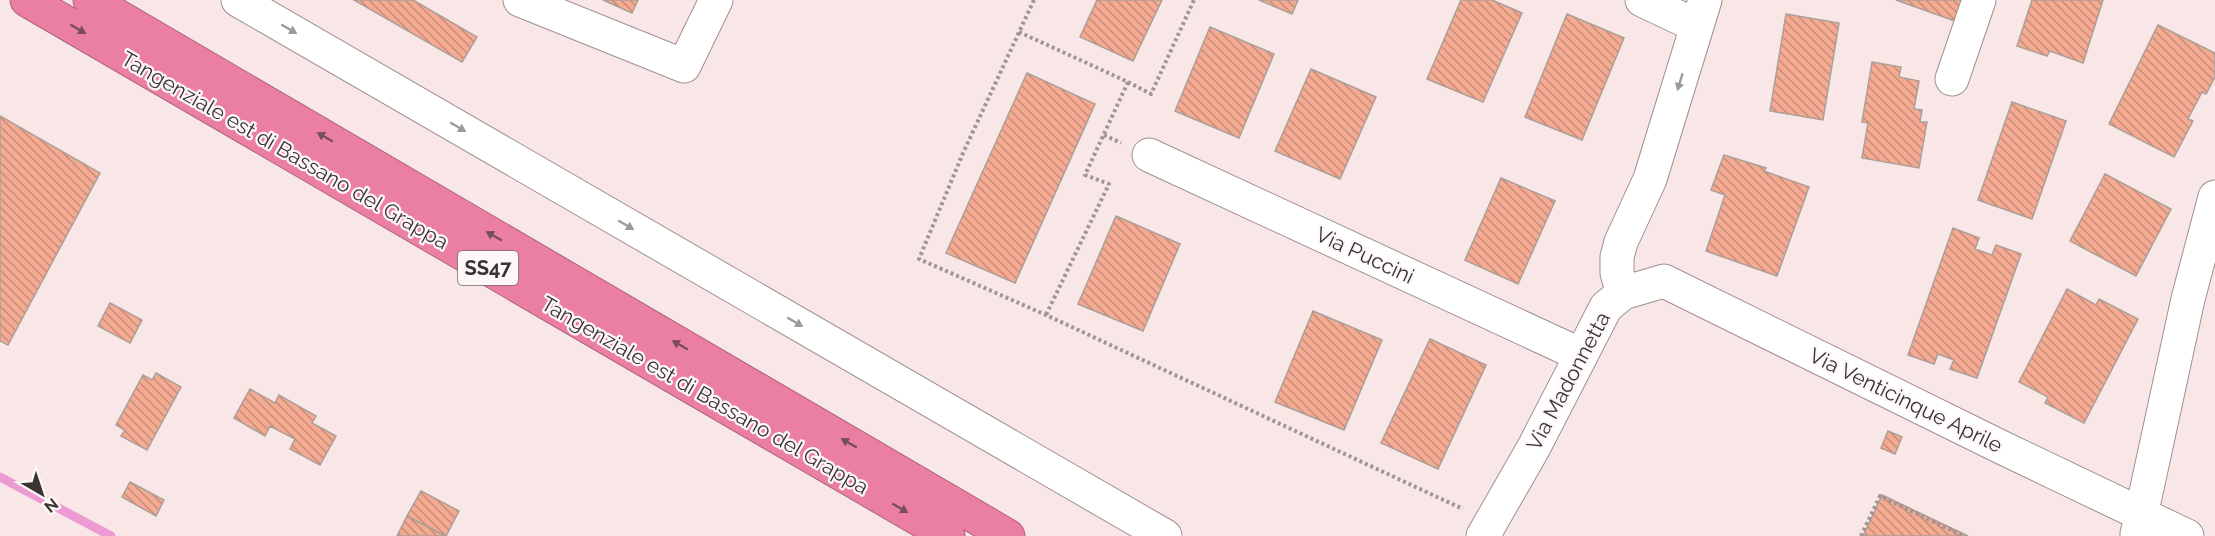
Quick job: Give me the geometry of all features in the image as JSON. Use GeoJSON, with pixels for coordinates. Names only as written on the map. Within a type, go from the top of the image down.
{"type":"FeatureCollection","features":[{"type":"Feature","properties":{"kind":"highway","name":"Tangenziale est di Bassano del Grappa"},"geometry":{"type":"LineString","coordinates":[[27,0],[948,536]]}},
{"type":"Feature","properties":{"kind":"highway","name":"Tangenziale est di Bassano del Grappa"},"geometry":{"type":"LineString","coordinates":[[90,0],[1008,536]]}},
{"type":"Feature","properties":{"kind":"street"},"geometry":{"type":"LineString","coordinates":[[238,0],[1165,536]]}},
{"type":"Feature","properties":{"kind":"street"},"geometry":{"type":"LineString","coordinates":[[520,0],[684,66],[716,0]]}},
{"type":"Feature","properties":{"kind":"street"},"geometry":{"type":"LineString","coordinates":[[1642,0],[1701,13]]}},
{"type":"Feature","properties":{"kind":"street"},"geometry":{"type":"LineString","coordinates":[[1952,79],[1979,0]]}},
{"type":"Feature","properties":{"kind":"street","name":"Via Madonnetta"},"geometry":{"type":"LineString","coordinates":[[1487,529],[1534,447],[1606,307],[1623,293],[1617,273],[1619,249],[1624,233],[1650,179],[1701,13]]}},
{"type":"Feature","properties":{"kind":"street","name":"Via Puccini"},"geometry":{"type":"LineString","coordinates":[[1149,155],[1581,355]]}},
{"type":"Feature","properties":{"kind":"street"},"geometry":{"type":"LineString","coordinates":[[2139,525],[2188,299],[2215,197]]}},
{"type":"Feature","properties":{"kind":"street","name":"Via Venticinque Aprile"},"geometry":{"type":"LineString","coordinates":[[1623,293],[1664,281],[2003,448],[2139,525],[2187,536]]}},
{"type":"Feature","properties":{"kind":"path"},"geometry":{"type":"LineString","coordinates":[[1034,0],[963,153],[919,259],[1046,315],[1487,529]]}},
{"type":"Feature","properties":{"kind":"path"},"geometry":{"type":"LineString","coordinates":[[1019,32],[1151,94],[1194,0]]}},
{"type":"Feature","properties":{"kind":"path"},"geometry":{"type":"LineString","coordinates":[[1046,315],[1109,184],[1085,175],[1128,82]]}},
{"type":"Feature","properties":{"kind":"path"},"geometry":{"type":"LineString","coordinates":[[1861,536],[1880,496],[1963,536]]}},
{"type":"Feature","properties":{"kind":"building"},"geometry":{"type":"Polygon","coordinates":[[[354,0],[413,0],[477,37],[462,62],[354,0]]]}},
{"type":"Feature","properties":{"kind":"building"},"geometry":{"type":"Polygon","coordinates":[[[603,0],[638,0],[632,13],[603,0]]]}},
{"type":"Feature","properties":{"kind":"building"},"geometry":{"type":"Polygon","coordinates":[[[1097,0],[1162,0],[1133,61],[1080,37],[1097,0]]]}},
{"type":"Feature","properties":{"kind":"building"},"geometry":{"type":"Polygon","coordinates":[[[1259,0],[1298,0],[1292,14],[1259,0]]]}},
{"type":"Feature","properties":{"kind":"building"},"geometry":{"type":"Polygon","coordinates":[[[1461,0],[1492,0],[1522,13],[1483,102],[1427,79],[1461,0]]]}},
{"type":"Feature","properties":{"kind":"building"},"geometry":{"type":"Polygon","coordinates":[[[1896,0],[1962,0],[1955,21],[1896,0]]]}},
{"type":"Feature","properties":{"kind":"building"},"geometry":{"type":"Polygon","coordinates":[[[2032,0],[2103,0],[2083,63],[2050,51],[2047,56],[2017,46],[2032,0]]]}},
{"type":"Feature","properties":{"kind":"building"},"geometry":{"type":"Polygon","coordinates":[[[1567,14],[1624,38],[1582,140],[1525,117],[1567,14]]]}},
{"type":"Feature","properties":{"kind":"building"},"geometry":{"type":"Polygon","coordinates":[[[1786,14],[1839,23],[1823,120],[1770,111],[1786,14]]]}},
{"type":"Feature","properties":{"kind":"building"},"geometry":{"type":"Polygon","coordinates":[[[2158,25],[2215,53],[2215,77],[2206,94],[2202,92],[2188,119],[2193,121],[2174,157],[2109,124],[2158,25]]]}},
{"type":"Feature","properties":{"kind":"building"},"geometry":{"type":"Polygon","coordinates":[[[1210,27],[1274,54],[1239,138],[1175,111],[1210,27]]]}},
{"type":"Feature","properties":{"kind":"building"},"geometry":{"type":"Polygon","coordinates":[[[1872,62],[1901,67],[1899,77],[1919,81],[1914,109],[1922,110],[1920,122],[1927,122],[1919,168],[1862,158],[1868,123],[1862,122],[1872,62]]]}},
{"type":"Feature","properties":{"kind":"building"},"geometry":{"type":"Polygon","coordinates":[[[1311,69],[1376,97],[1340,179],[1275,151],[1311,69]]]}},
{"type":"Feature","properties":{"kind":"building"},"geometry":{"type":"Polygon","coordinates":[[[1027,73],[1095,104],[1015,283],[946,253],[1027,73]]]}},
{"type":"Feature","properties":{"kind":"building"},"geometry":{"type":"Polygon","coordinates":[[[2012,102],[2066,121],[2032,219],[1978,200],[2012,102]]]}},
{"type":"Feature","properties":{"kind":"building"},"geometry":{"type":"Polygon","coordinates":[[[0,116],[100,173],[8,345],[0,341],[0,116]]]}},
{"type":"Feature","properties":{"kind":"building"},"geometry":{"type":"Polygon","coordinates":[[[1724,155],[1766,168],[1764,171],[1809,187],[1777,276],[1706,251],[1725,195],[1711,190],[1724,155]]]}},
{"type":"Feature","properties":{"kind":"building"},"geometry":{"type":"Polygon","coordinates":[[[2105,174],[2171,209],[2136,276],[2070,241],[2105,174]]]}},
{"type":"Feature","properties":{"kind":"building"},"geometry":{"type":"Polygon","coordinates":[[[1501,178],[1555,201],[1518,284],[1465,260],[1501,178]]]}},
{"type":"Feature","properties":{"kind":"building"},"geometry":{"type":"Polygon","coordinates":[[[1116,216],[1180,244],[1143,331],[1078,304],[1116,216]]]}},
{"type":"Feature","properties":{"kind":"building"},"geometry":{"type":"Polygon","coordinates":[[[1953,228],[1979,238],[1975,249],[1992,255],[1996,245],[2021,254],[1977,378],[1950,369],[1954,360],[1938,354],[1934,364],[1908,355],[1953,228]]]}},
{"type":"Feature","properties":{"kind":"building"},"geometry":{"type":"Polygon","coordinates":[[[2067,289],[2096,305],[2099,299],[2138,319],[2084,423],[2045,403],[2048,397],[2019,382],[2067,289]]]}},
{"type":"Feature","properties":{"kind":"building"},"geometry":{"type":"Polygon","coordinates":[[[110,303],[142,320],[130,343],[98,326],[110,303]]]}},
{"type":"Feature","properties":{"kind":"building"},"geometry":{"type":"Polygon","coordinates":[[[1313,311],[1382,340],[1344,430],[1275,402],[1313,311]]]}},
{"type":"Feature","properties":{"kind":"building"},"geometry":{"type":"Polygon","coordinates":[[[1430,339],[1486,365],[1438,469],[1381,443],[1430,339]]]}},
{"type":"Feature","properties":{"kind":"building"},"geometry":{"type":"Polygon","coordinates":[[[156,373],[181,387],[147,450],[121,436],[125,430],[116,425],[143,375],[152,380],[156,373]]]}},
{"type":"Feature","properties":{"kind":"building"},"geometry":{"type":"Polygon","coordinates":[[[250,389],[275,403],[279,395],[316,416],[312,423],[336,436],[320,465],[290,449],[295,439],[270,426],[265,436],[234,418],[250,389]]]}},
{"type":"Feature","properties":{"kind":"building"},"geometry":{"type":"Polygon","coordinates":[[[1888,431],[1902,437],[1895,454],[1881,448],[1888,431]]]}},
{"type":"Feature","properties":{"kind":"building"},"geometry":{"type":"Polygon","coordinates":[[[130,482],[164,500],[156,516],[122,497],[130,482]]]}},
{"type":"Feature","properties":{"kind":"building"},"geometry":{"type":"Polygon","coordinates":[[[421,491],[459,511],[446,536],[407,516],[421,491]]]}},
{"type":"Feature","properties":{"kind":"building"},"geometry":{"type":"Polygon","coordinates":[[[1882,495],[1968,536],[1863,536],[1882,495]]]}},
{"type":"Feature","properties":{"kind":"building"},"geometry":{"type":"Polygon","coordinates":[[[407,516],[445,536],[397,536],[407,516]]]}},
{"type":"Feature","properties":{"kind":"waterway"},"geometry":{"type":"LineString","coordinates":[[0,477],[111,536]]}}]}
